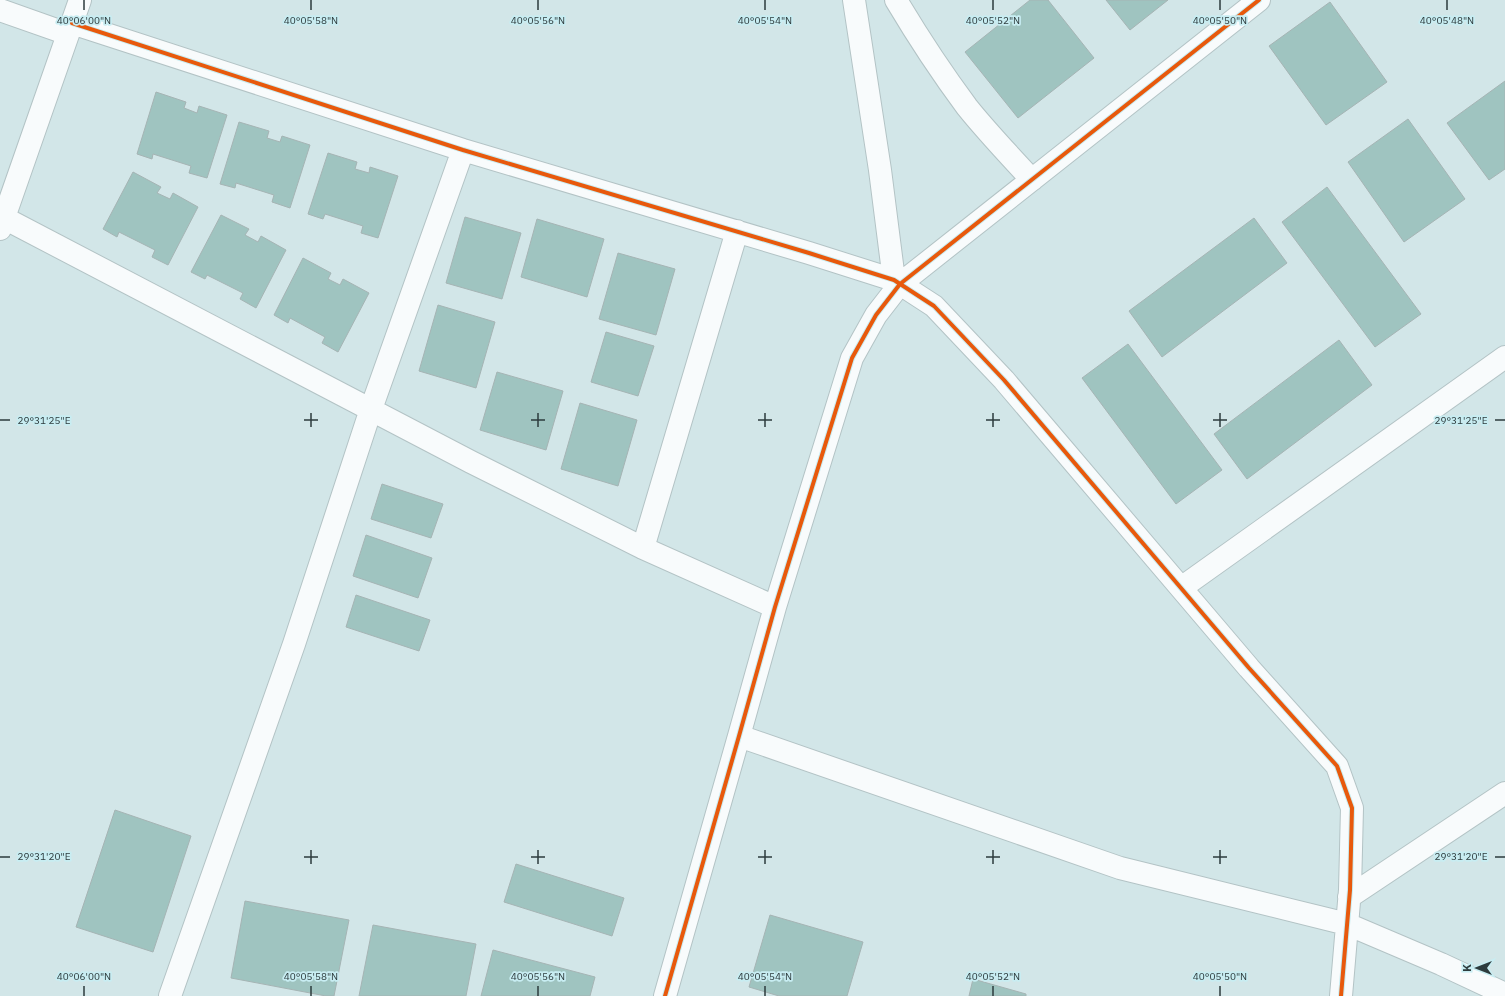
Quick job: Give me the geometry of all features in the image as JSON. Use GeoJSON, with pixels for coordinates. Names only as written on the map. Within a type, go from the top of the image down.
{"type":"FeatureCollection","features":[{"type":"Feature","properties":{"kind":"street"},"geometry":{"type":"LineString","coordinates":[[80,0],[6,192],[2,223],[371,409],[471,462],[642,548],[775,607]]}},
{"type":"Feature","properties":{"kind":"street"},"geometry":{"type":"LineString","coordinates":[[854,0],[897,282]]}},
{"type":"Feature","properties":{"kind":"street"},"geometry":{"type":"LineString","coordinates":[[896,0],[912,28],[939,69],[968,108],[999,145],[1032,180]]}},
{"type":"Feature","properties":{"kind":"street"},"geometry":{"type":"LineString","coordinates":[[665,996],[775,607],[852,358],[876,315],[897,282],[1032,180],[1259,0]]}},
{"type":"Feature","properties":{"kind":"street"},"geometry":{"type":"LineString","coordinates":[[0,10],[70,29],[463,150],[737,231],[897,282],[934,306],[1004,380],[1181,588],[1336,766],[1352,808],[1349,897],[1341,996]]}},
{"type":"Feature","properties":{"kind":"street"},"geometry":{"type":"LineString","coordinates":[[170,996],[294,644],[371,409],[463,150]]}},
{"type":"Feature","properties":{"kind":"street"},"geometry":{"type":"LineString","coordinates":[[642,548],[737,231]]}},
{"type":"Feature","properties":{"kind":"street"},"geometry":{"type":"LineString","coordinates":[[1181,588],[1505,357]]}},
{"type":"Feature","properties":{"kind":"street"},"geometry":{"type":"LineString","coordinates":[[739,736],[1120,868],[1347,924],[1441,964],[1505,994]]}},
{"type":"Feature","properties":{"kind":"street"},"geometry":{"type":"LineString","coordinates":[[1349,897],[1505,793]]}},
{"type":"Feature","properties":{"kind":"building"},"geometry":{"type":"Polygon","coordinates":[[[1030,0],[1048,0],[1094,58],[1018,118],[965,52],[1030,0]]]}},
{"type":"Feature","properties":{"kind":"building"},"geometry":{"type":"Polygon","coordinates":[[[1106,0],[1168,0],[1130,30],[1106,0]]]}},
{"type":"Feature","properties":{"kind":"building"},"geometry":{"type":"Polygon","coordinates":[[[1330,2],[1387,82],[1326,125],[1269,46],[1330,2]]]}},
{"type":"Feature","properties":{"kind":"building"},"geometry":{"type":"Polygon","coordinates":[[[1505,81],[1505,169],[1489,180],[1447,123],[1505,81]]]}},
{"type":"Feature","properties":{"kind":"building"},"geometry":{"type":"Polygon","coordinates":[[[156,92],[186,102],[184,108],[197,113],[199,106],[227,115],[207,178],[189,173],[191,166],[153,154],[152,159],[137,154],[156,92]]]}},
{"type":"Feature","properties":{"kind":"building"},"geometry":{"type":"Polygon","coordinates":[[[1408,119],[1465,199],[1404,242],[1348,162],[1408,119]]]}},
{"type":"Feature","properties":{"kind":"building"},"geometry":{"type":"Polygon","coordinates":[[[239,122],[269,131],[267,138],[280,142],[282,136],[310,145],[290,208],[272,202],[274,195],[236,183],[235,188],[220,184],[239,122]]]}},
{"type":"Feature","properties":{"kind":"building"},"geometry":{"type":"Polygon","coordinates":[[[328,153],[357,162],[355,169],[369,173],[370,167],[398,176],[378,238],[361,233],[363,226],[325,214],[323,219],[308,214],[328,153]]]}},
{"type":"Feature","properties":{"kind":"building"},"geometry":{"type":"Polygon","coordinates":[[[133,172],[161,187],[157,193],[170,199],[173,193],[198,207],[168,265],[152,257],[155,250],[119,232],[117,237],[103,229],[133,172]]]}},
{"type":"Feature","properties":{"kind":"building"},"geometry":{"type":"Polygon","coordinates":[[[1327,187],[1421,314],[1375,347],[1282,222],[1327,187]]]}},
{"type":"Feature","properties":{"kind":"building"},"geometry":{"type":"Polygon","coordinates":[[[221,215],[249,229],[245,235],[258,242],[261,236],[286,250],[256,308],[240,299],[243,293],[207,275],[205,279],[191,272],[221,215]]]}},
{"type":"Feature","properties":{"kind":"building"},"geometry":{"type":"Polygon","coordinates":[[[465,217],[521,233],[502,299],[446,283],[465,217]]]}},
{"type":"Feature","properties":{"kind":"building"},"geometry":{"type":"Polygon","coordinates":[[[1254,218],[1287,263],[1162,357],[1129,311],[1254,218]]]}},
{"type":"Feature","properties":{"kind":"building"},"geometry":{"type":"Polygon","coordinates":[[[537,219],[604,239],[587,297],[521,277],[537,219]]]}},
{"type":"Feature","properties":{"kind":"building"},"geometry":{"type":"Polygon","coordinates":[[[618,253],[675,269],[656,335],[599,319],[618,253]]]}},
{"type":"Feature","properties":{"kind":"building"},"geometry":{"type":"Polygon","coordinates":[[[303,258],[331,273],[328,279],[340,285],[343,279],[369,293],[338,352],[322,343],[325,337],[290,318],[288,323],[274,315],[303,258]]]}},
{"type":"Feature","properties":{"kind":"building"},"geometry":{"type":"Polygon","coordinates":[[[438,305],[495,322],[476,388],[419,371],[438,305]]]}},
{"type":"Feature","properties":{"kind":"building"},"geometry":{"type":"Polygon","coordinates":[[[606,332],[654,346],[638,396],[591,382],[606,332]]]}},
{"type":"Feature","properties":{"kind":"building"},"geometry":{"type":"Polygon","coordinates":[[[1339,340],[1372,385],[1247,479],[1214,434],[1339,340]]]}},
{"type":"Feature","properties":{"kind":"building"},"geometry":{"type":"Polygon","coordinates":[[[1128,344],[1222,470],[1176,504],[1082,378],[1128,344]]]}},
{"type":"Feature","properties":{"kind":"building"},"geometry":{"type":"Polygon","coordinates":[[[497,372],[563,391],[546,450],[480,430],[497,372]]]}},
{"type":"Feature","properties":{"kind":"building"},"geometry":{"type":"Polygon","coordinates":[[[580,403],[637,420],[618,486],[561,469],[580,403]]]}},
{"type":"Feature","properties":{"kind":"building"},"geometry":{"type":"Polygon","coordinates":[[[382,484],[443,504],[431,538],[371,519],[382,484]]]}},
{"type":"Feature","properties":{"kind":"building"},"geometry":{"type":"Polygon","coordinates":[[[366,535],[432,558],[418,598],[353,576],[366,535]]]}},
{"type":"Feature","properties":{"kind":"building"},"geometry":{"type":"Polygon","coordinates":[[[356,595],[430,620],[419,651],[346,627],[356,595]]]}},
{"type":"Feature","properties":{"kind":"building"},"geometry":{"type":"Polygon","coordinates":[[[115,810],[191,836],[153,952],[76,927],[115,810]]]}},
{"type":"Feature","properties":{"kind":"building"},"geometry":{"type":"Polygon","coordinates":[[[516,864],[624,898],[612,936],[504,902],[516,864]]]}},
{"type":"Feature","properties":{"kind":"building"},"geometry":{"type":"Polygon","coordinates":[[[245,901],[349,920],[334,996],[326,996],[231,978],[245,901]]]}},
{"type":"Feature","properties":{"kind":"building"},"geometry":{"type":"Polygon","coordinates":[[[770,915],[863,942],[847,996],[779,996],[749,987],[770,915]]]}},
{"type":"Feature","properties":{"kind":"building"},"geometry":{"type":"Polygon","coordinates":[[[373,925],[476,944],[466,996],[359,996],[373,925]]]}},
{"type":"Feature","properties":{"kind":"building"},"geometry":{"type":"Polygon","coordinates":[[[493,950],[595,977],[590,996],[481,996],[493,950]]]}},
{"type":"Feature","properties":{"kind":"building"},"geometry":{"type":"Polygon","coordinates":[[[973,979],[1026,994],[1026,996],[969,996],[973,979]]]}},
{"type":"Feature","properties":{"kind":"cycle path"},"geometry":{"type":"LineString","coordinates":[[665,996],[775,607],[852,358],[876,315],[900,284],[1259,0]]}},
{"type":"Feature","properties":{"kind":"cycle path"},"geometry":{"type":"LineString","coordinates":[[72,23],[463,150],[809,253],[894,280],[934,306],[1004,380],[1249,668],[1337,766],[1352,808],[1350,890],[1341,996]]}}]}
